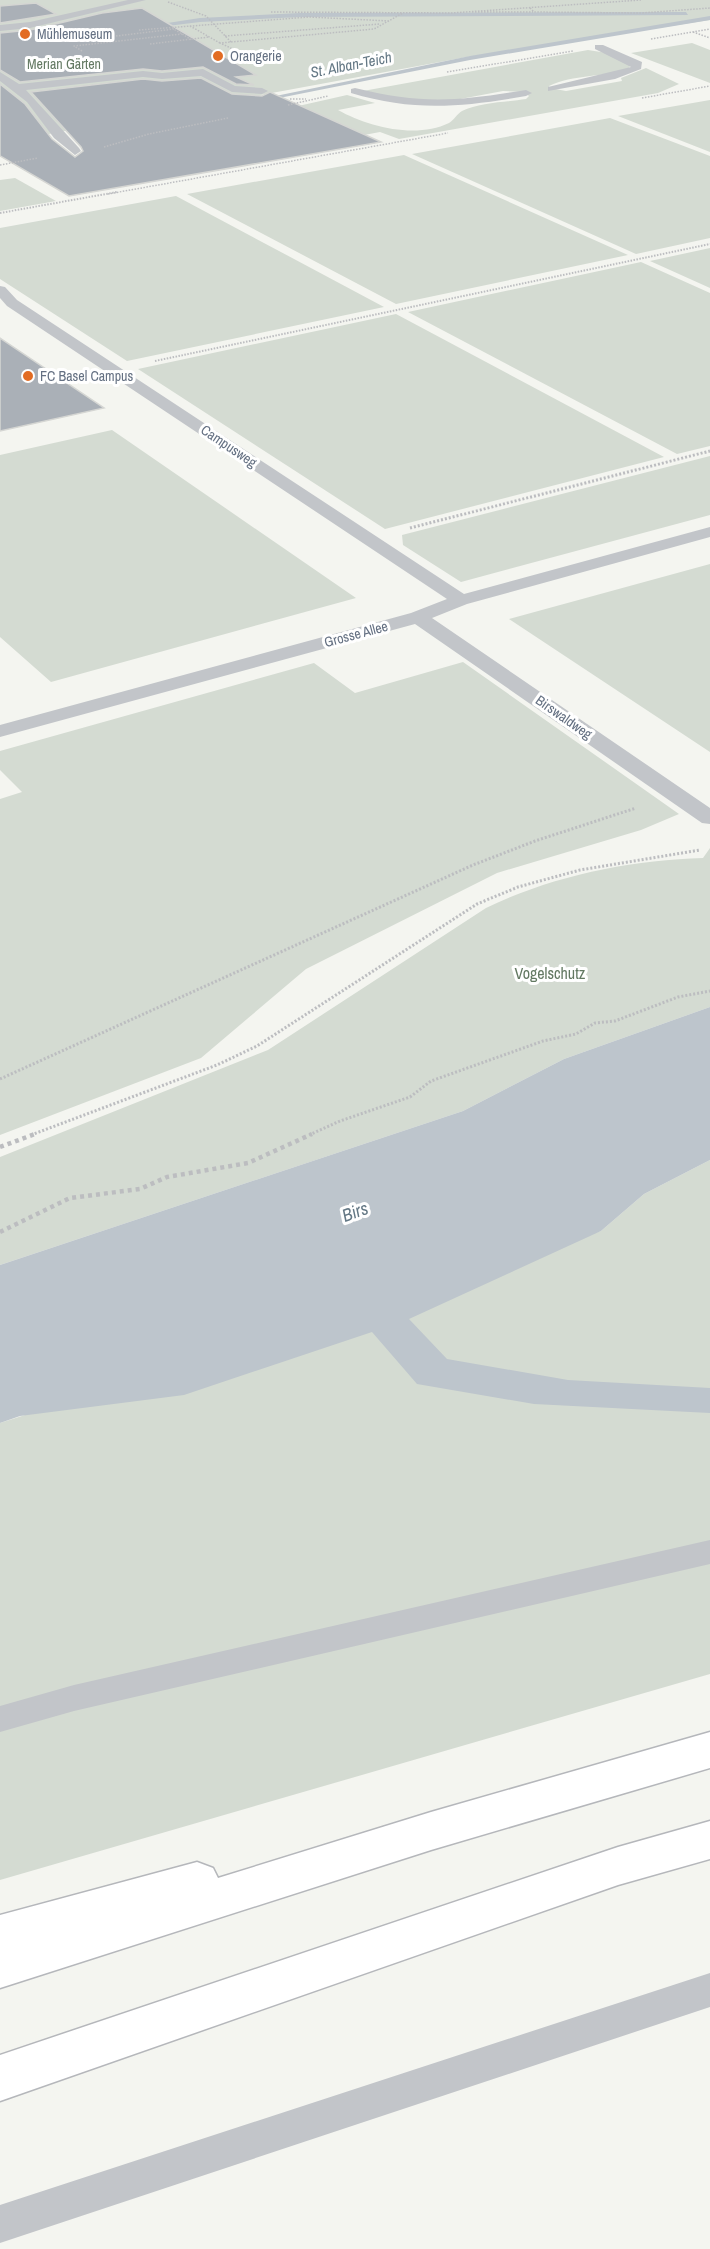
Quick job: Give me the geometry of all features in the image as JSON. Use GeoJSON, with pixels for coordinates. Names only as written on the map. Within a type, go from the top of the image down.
{"type":"FeatureCollection","features":[{"type":"Feature","properties":{"kind":"highway"},"geometry":{"type":"LineString","coordinates":[[0,1936],[143,1896],[710,1750]]}},
{"type":"Feature","properties":{"kind":"highway"},"geometry":{"type":"LineString","coordinates":[[0,1966],[431,1831],[710,1750]]}},
{"type":"Feature","properties":{"kind":"highway"},"geometry":{"type":"LineString","coordinates":[[0,2078],[618,1866],[710,1840]]}},
{"type":"Feature","properties":{"kind":"lane"},"geometry":{"type":"LineString","coordinates":[[0,28],[30,25],[141,0]]}},
{"type":"Feature","properties":{"kind":"lane"},"geometry":{"type":"LineString","coordinates":[[552,89],[615,76],[636,69],[638,64],[599,47]]}},
{"type":"Feature","properties":{"kind":"lane"},"geometry":{"type":"LineString","coordinates":[[16,88],[143,74],[162,76],[203,72],[232,89],[262,91]]}},
{"type":"Feature","properties":{"kind":"lane"},"geometry":{"type":"LineString","coordinates":[[0,75],[31,100],[71,148]]}},
{"type":"Feature","properties":{"kind":"lane"},"geometry":{"type":"LineString","coordinates":[[355,91],[408,105],[467,103],[526,93]]}},
{"type":"Feature","properties":{"kind":"lane","name":"Campusweg"},"geometry":{"type":"LineString","coordinates":[[0,290],[12,303],[461,600]]}},
{"type":"Feature","properties":{"kind":"lane","name":"Grosse Allee"},"geometry":{"type":"LineString","coordinates":[[0,731],[417,617],[461,600],[710,532]]}},
{"type":"Feature","properties":{"kind":"lane","name":"Birswaldweg"},"geometry":{"type":"LineString","coordinates":[[417,617],[710,818]]}},
{"type":"Feature","properties":{"kind":"lane"},"geometry":{"type":"LineString","coordinates":[[0,1719],[74,1698],[710,1552]]}},
{"type":"Feature","properties":{"kind":"lane"},"geometry":{"type":"LineString","coordinates":[[0,2224],[710,1990]]}},
{"type":"Feature","properties":{"kind":"path"},"geometry":{"type":"LineString","coordinates":[[468,12],[567,3],[609,4],[643,1],[641,0]]}},
{"type":"Feature","properties":{"kind":"path"},"geometry":{"type":"LineString","coordinates":[[172,5],[207,18],[231,42]]}},
{"type":"Feature","properties":{"kind":"path"},"geometry":{"type":"LineString","coordinates":[[530,8],[534,12]]}},
{"type":"Feature","properties":{"kind":"path"},"geometry":{"type":"LineString","coordinates":[[271,12],[641,13],[710,8]]}},
{"type":"Feature","properties":{"kind":"path"},"geometry":{"type":"LineString","coordinates":[[220,44],[352,33],[374,29],[402,14]]}},
{"type":"Feature","properties":{"kind":"path"},"geometry":{"type":"LineString","coordinates":[[114,34],[188,25],[309,17],[390,21]]}},
{"type":"Feature","properties":{"kind":"path"},"geometry":{"type":"LineString","coordinates":[[225,36],[384,24]]}},
{"type":"Feature","properties":{"kind":"path"},"geometry":{"type":"LineString","coordinates":[[188,25],[220,44],[261,63],[203,72]]}},
{"type":"Feature","properties":{"kind":"path"},"geometry":{"type":"LineString","coordinates":[[170,27],[197,43]]}},
{"type":"Feature","properties":{"kind":"path"},"geometry":{"type":"LineString","coordinates":[[114,34],[174,29]]}},
{"type":"Feature","properties":{"kind":"path"},"geometry":{"type":"LineString","coordinates":[[153,32],[175,45]]}},
{"type":"Feature","properties":{"kind":"path"},"geometry":{"type":"LineString","coordinates":[[692,32],[710,38]]}},
{"type":"Feature","properties":{"kind":"path"},"geometry":{"type":"LineString","coordinates":[[88,55],[75,46],[182,34]]}},
{"type":"Feature","properties":{"kind":"path"},"geometry":{"type":"LineString","coordinates":[[640,99],[710,86]]}},
{"type":"Feature","properties":{"kind":"path"},"geometry":{"type":"LineString","coordinates":[[285,99],[318,99]]}},
{"type":"Feature","properties":{"kind":"path"},"geometry":{"type":"LineString","coordinates":[[0,213],[454,132]]}},
{"type":"Feature","properties":{"kind":"path"},"geometry":{"type":"LineString","coordinates":[[114,370],[710,244]]}},
{"type":"Feature","properties":{"kind":"path"},"geometry":{"type":"LineString","coordinates":[[369,538],[710,451]]}},
{"type":"Feature","properties":{"kind":"path"},"geometry":{"type":"LineString","coordinates":[[0,1079],[473,865],[535,841],[677,795]]}},
{"type":"Feature","properties":{"kind":"path"},"geometry":{"type":"LineString","coordinates":[[0,1148],[217,1065],[257,1046],[477,904],[518,887],[580,870],[666,854],[710,849]]}},
{"type":"Feature","properties":{"kind":"path"},"geometry":{"type":"LineString","coordinates":[[0,1232],[70,1198],[140,1189],[166,1178],[249,1163],[340,1120],[410,1097],[431,1081],[543,1041],[576,1034],[595,1023],[615,1022],[678,997],[710,991]]}},
{"type":"Feature","properties":{"kind":"green space","name":"Merian Gärten"},"geometry":{"type":"Polygon","coordinates":[[[0,0],[710,0],[710,20],[467,57],[0,143],[0,0]]]}},
{"type":"Feature","properties":{"kind":"green space"},"geometry":{"type":"Polygon","coordinates":[[[692,43],[710,50],[710,83],[631,53],[692,43]]]}},
{"type":"Feature","properties":{"kind":"green space"},"geometry":{"type":"Polygon","coordinates":[[[588,50],[607,53],[631,64],[629,68],[619,71],[558,82],[549,86],[550,88],[566,91],[622,81],[621,78],[646,68],[679,84],[658,93],[399,139],[380,132],[364,135],[249,117],[347,95],[375,103],[338,110],[363,121],[392,129],[436,128],[449,123],[460,112],[469,108],[526,99],[529,96],[524,92],[503,91],[439,103],[409,103],[363,91],[588,50]]]}},
{"type":"Feature","properties":{"kind":"green space"},"geometry":{"type":"Polygon","coordinates":[[[710,100],[710,152],[618,116],[710,100]]]}},
{"type":"Feature","properties":{"kind":"green space"},"geometry":{"type":"Polygon","coordinates":[[[610,118],[710,156],[710,238],[636,254],[412,154],[610,118]]]}},
{"type":"Feature","properties":{"kind":"green space"},"geometry":{"type":"Polygon","coordinates":[[[404,155],[628,255],[396,304],[187,194],[404,155]]]}},
{"type":"Feature","properties":{"kind":"green space"},"geometry":{"type":"Polygon","coordinates":[[[15,178],[56,201],[0,211],[0,180],[15,178]]]}},
{"type":"Feature","properties":{"kind":"green space"},"geometry":{"type":"Polygon","coordinates":[[[176,196],[384,307],[127,361],[0,279],[0,228],[176,196]]]}},
{"type":"Feature","properties":{"kind":"green space"},"geometry":{"type":"Polygon","coordinates":[[[710,248],[710,288],[650,261],[710,248]]]}},
{"type":"Feature","properties":{"kind":"green space"},"geometry":{"type":"Polygon","coordinates":[[[641,262],[710,293],[710,446],[677,454],[408,312],[641,262]]]}},
{"type":"Feature","properties":{"kind":"green space"},"geometry":{"type":"Polygon","coordinates":[[[396,314],[664,457],[385,529],[138,369],[396,314]]]}},
{"type":"Feature","properties":{"kind":"green space"},"geometry":{"type":"Polygon","coordinates":[[[112,430],[356,598],[51,682],[0,637],[0,455],[112,430]]]}},
{"type":"Feature","properties":{"kind":"green space"},"geometry":{"type":"Polygon","coordinates":[[[710,456],[710,515],[461,582],[403,545],[402,535],[710,456]]]}},
{"type":"Feature","properties":{"kind":"green space"},"geometry":{"type":"Polygon","coordinates":[[[710,564],[710,752],[509,619],[710,564]]]}},
{"type":"Feature","properties":{"kind":"green space"},"geometry":{"type":"Polygon","coordinates":[[[463,662],[679,814],[641,830],[497,873],[306,969],[201,1058],[0,1135],[0,799],[22,792],[0,770],[0,751],[314,663],[355,693],[463,662]]]}},
{"type":"Feature","properties":{"kind":"green space","name":"Vogelschutz"},"geometry":{"type":"Polygon","coordinates":[[[710,848],[710,1007],[564,1059],[463,1111],[0,1265],[0,1157],[268,1050],[486,908],[511,897],[564,879],[620,866],[703,858],[710,848]]]}},
{"type":"Feature","properties":{"kind":"green space"},"geometry":{"type":"Polygon","coordinates":[[[710,1160],[710,1674],[0,1880],[0,1423],[601,1231],[644,1194],[710,1160]]]}},
{"type":"Feature","properties":{"kind":"water","name":"Birs"},"geometry":{"type":"Polygon","coordinates":[[[710,1007],[710,1160],[644,1194],[601,1231],[409,1319],[447,1359],[568,1380],[710,1388],[710,1413],[534,1404],[417,1384],[372,1332],[184,1395],[20,1416],[0,1423],[0,1265],[463,1111],[564,1059],[710,1007]]]}},
{"type":"Feature","properties":{"kind":"building"},"geometry":{"type":"Polygon","coordinates":[[[36,3],[56,14],[0,23],[0,6],[36,3]]]}},
{"type":"Feature","properties":{"kind":"building"},"geometry":{"type":"Polygon","coordinates":[[[142,8],[256,75],[236,77],[254,85],[236,84],[203,67],[162,71],[143,69],[20,82],[0,70],[0,33],[30,30],[102,13],[142,8]]]}},
{"type":"Feature","properties":{"kind":"building"},"geometry":{"type":"Polygon","coordinates":[[[201,78],[232,94],[262,96],[270,92],[381,142],[69,196],[0,156],[0,84],[25,104],[52,139],[75,157],[83,151],[81,147],[31,92],[143,79],[162,81],[201,78]]]}},
{"type":"Feature","properties":{"kind":"building","name":"FC Basel Campus"},"geometry":{"type":"Polygon","coordinates":[[[0,338],[104,408],[0,431],[0,338]]]}},
{"type":"Feature","properties":{"kind":"waterway"},"geometry":{"type":"LineString","coordinates":[[151,26],[200,20],[300,15],[686,14]]}},
{"type":"Feature","properties":{"kind":"waterway","name":"St. Alban-Teich"},"geometry":{"type":"LineString","coordinates":[[264,99],[470,58],[710,18]]}},
{"type":"Feature","properties":{"kind":"place","name":"Mühlemuseum"},"geometry":{"type":"Point","coordinates":[25,34]}},
{"type":"Feature","properties":{"kind":"place","name":"Orangerie"},"geometry":{"type":"Point","coordinates":[218,56]}},
{"type":"Feature","properties":{"kind":"place","name":"FC Basel Campus"},"geometry":{"type":"Point","coordinates":[28,376]}}]}
